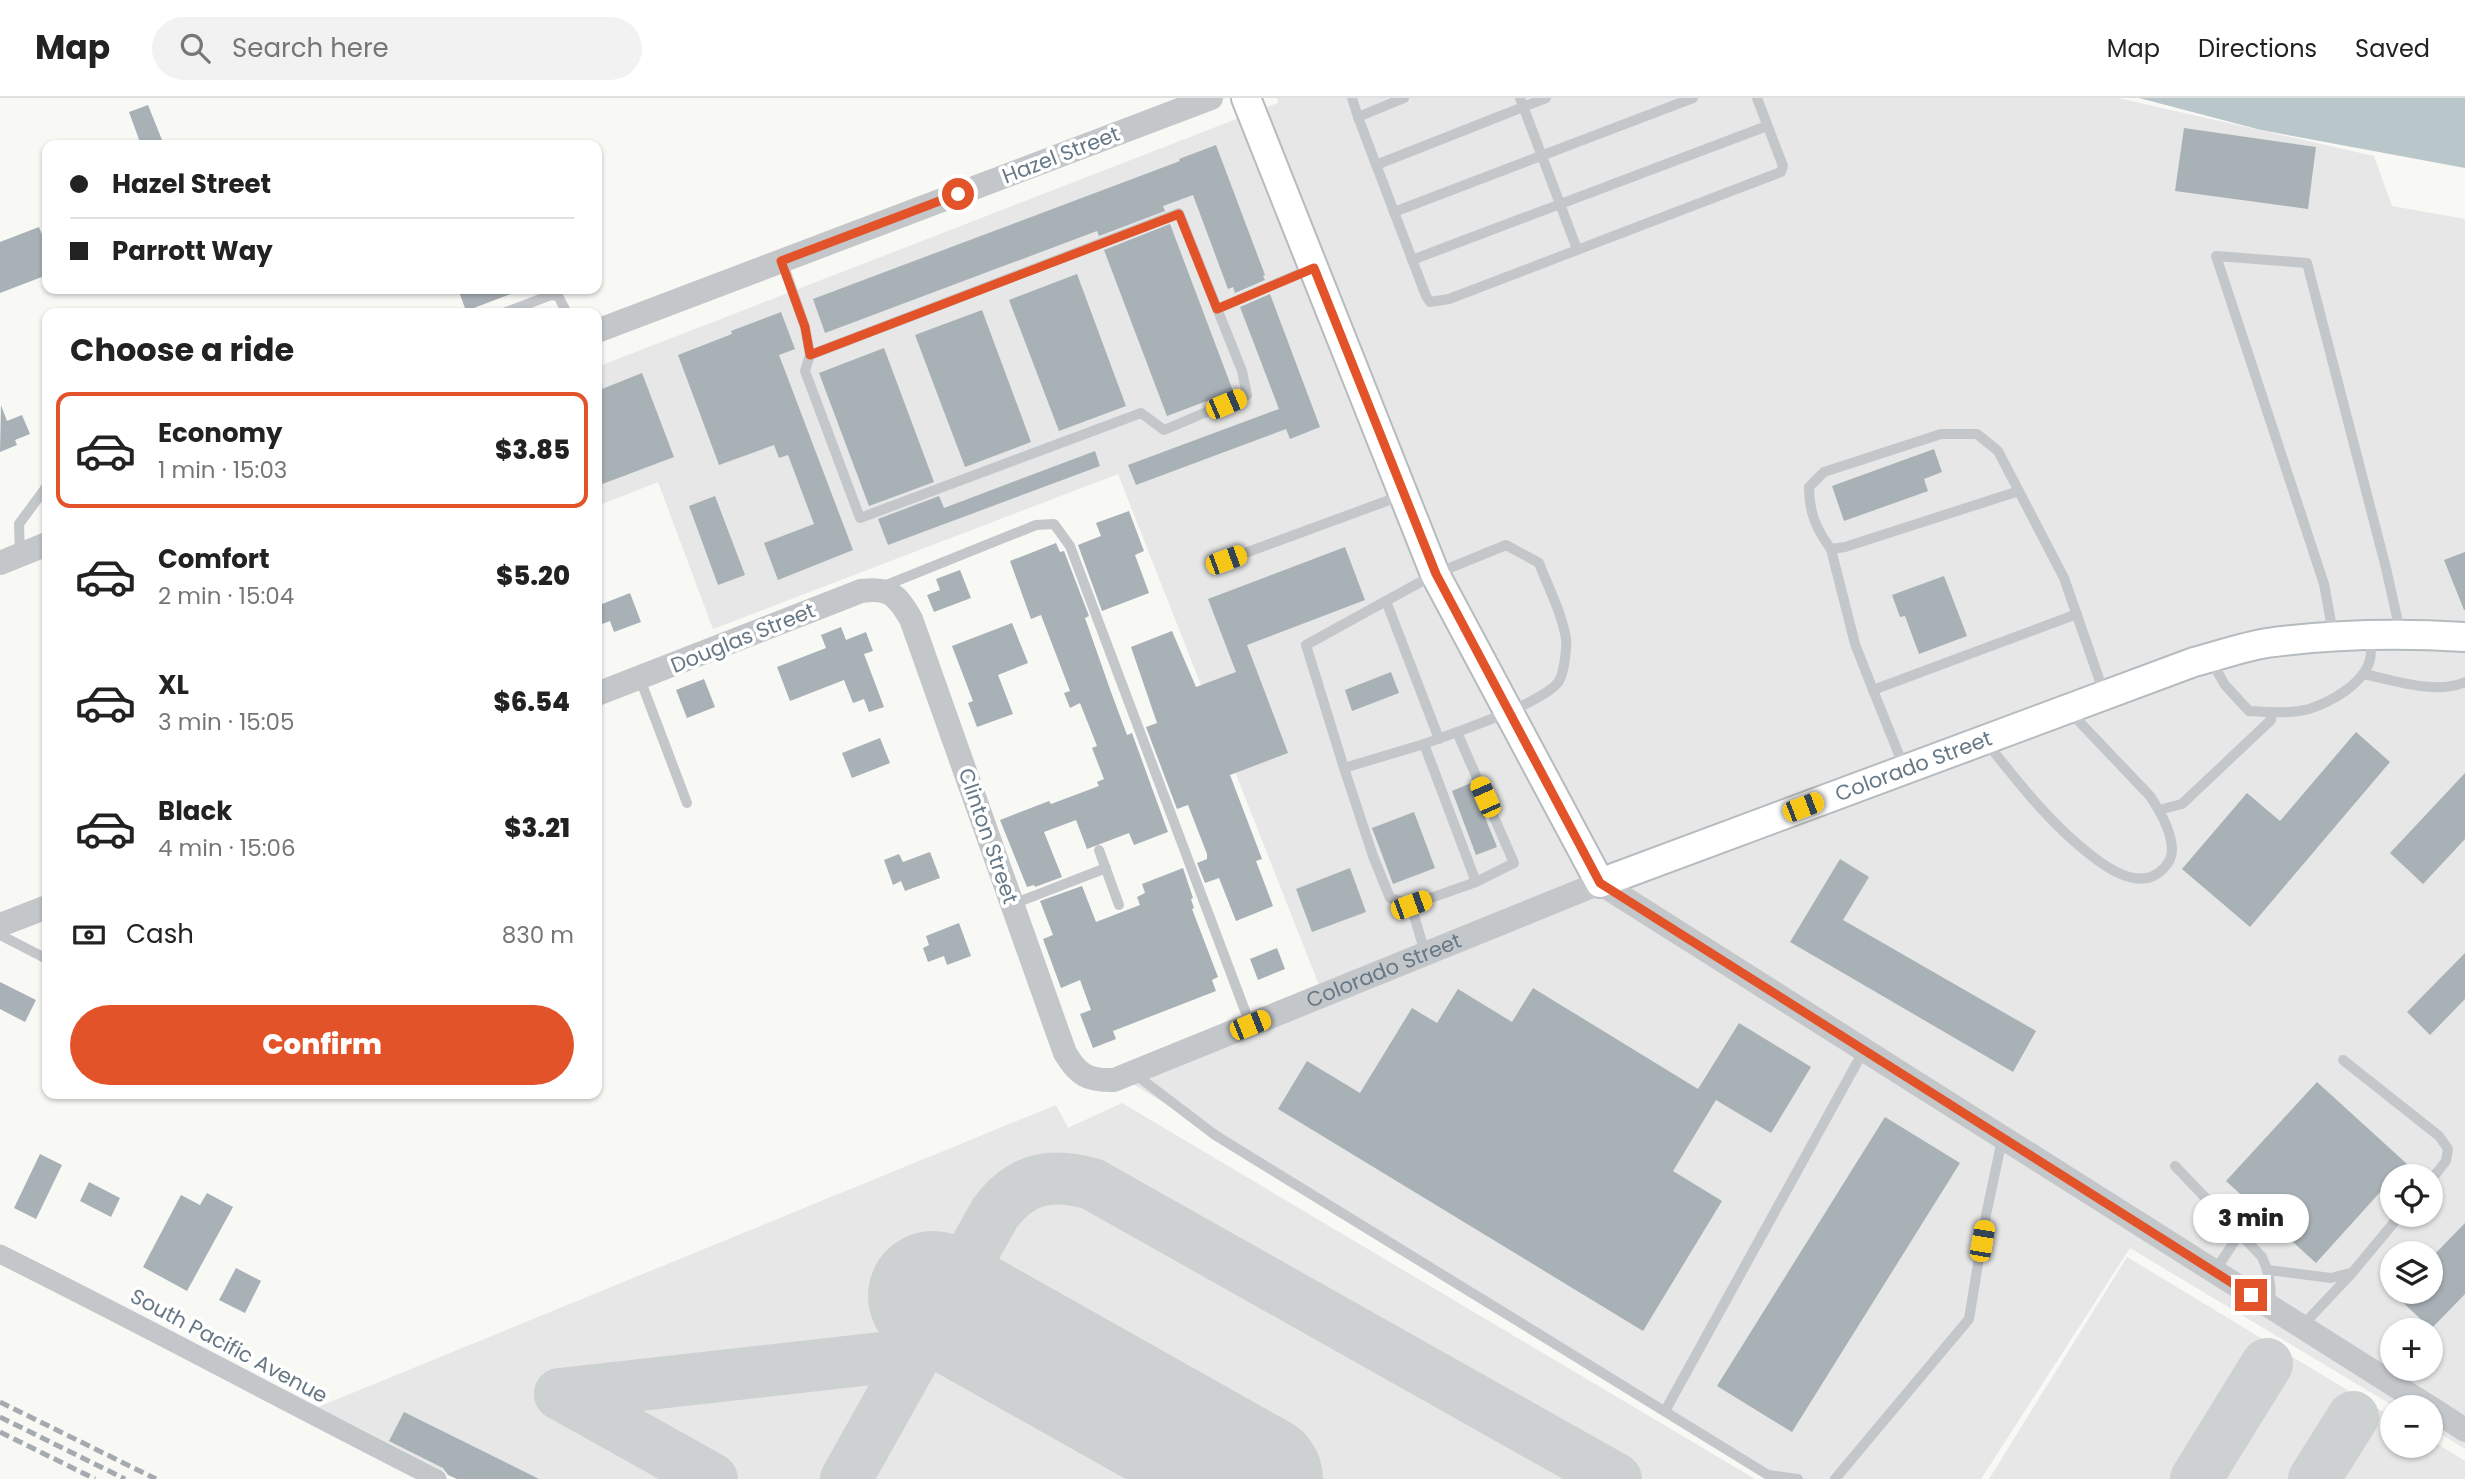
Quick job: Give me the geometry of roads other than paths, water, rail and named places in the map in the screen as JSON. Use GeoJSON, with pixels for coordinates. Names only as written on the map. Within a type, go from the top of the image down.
{"type":"FeatureCollection","features":[{"type":"Feature","properties":{"kind":"main road"},"geometry":{"type":"LineString","coordinates":[[1246,98],[1436,574],[1600,883]]}},
{"type":"Feature","properties":{"kind":"main road","name":"Colorado Street"},"geometry":{"type":"LineString","coordinates":[[1600,883],[2066,708],[2209,658],[2265,644],[2333,637],[2400,634],[2465,637]]}},
{"type":"Feature","properties":{"kind":"street","name":"Hazel Street"},"geometry":{"type":"LineString","coordinates":[[602,329],[1210,98]]}},
{"type":"Feature","properties":{"kind":"street"},"geometry":{"type":"LineString","coordinates":[[10,559],[42,546]]}},
{"type":"Feature","properties":{"kind":"street","name":"Douglas Street"},"geometry":{"type":"LineString","coordinates":[[602,692],[861,591],[884,591]]}},
{"type":"Feature","properties":{"kind":"street","name":"Clinton Street"},"geometry":{"type":"LineString","coordinates":[[884,591],[911,619],[1065,1053],[1074,1069],[1087,1077]]}},
{"type":"Feature","properties":{"kind":"street"},"geometry":{"type":"LineString","coordinates":[[1600,883],[2409,1395]]}},
{"type":"Feature","properties":{"kind":"street","name":"Colorado Street"},"geometry":{"type":"LineString","coordinates":[[1087,1077],[1114,1080],[1600,883]]}},
{"type":"Feature","properties":{"kind":"street"},"geometry":{"type":"LineString","coordinates":[[0,925],[42,909]]}},
{"type":"Feature","properties":{"kind":"street","name":"South Pacific Avenue"},"geometry":{"type":"LineString","coordinates":[[0,1254],[437,1479]]}},
{"type":"Feature","properties":{"kind":"street"},"geometry":{"type":"LineString","coordinates":[[2443,1416],[2465,1430]]}},
{"type":"Feature","properties":{"kind":"lane"},"geometry":{"type":"LineString","coordinates":[[1352,98],[1430,302],[1449,299],[1781,172],[1783,166],[1757,98]]}},
{"type":"Feature","properties":{"kind":"lane"},"geometry":{"type":"LineString","coordinates":[[1358,117],[1404,98]]}},
{"type":"Feature","properties":{"kind":"lane"},"geometry":{"type":"LineString","coordinates":[[1376,164],[1522,103],[1546,98]]}},
{"type":"Feature","properties":{"kind":"lane"},"geometry":{"type":"LineString","coordinates":[[1394,212],[1693,98]]}},
{"type":"Feature","properties":{"kind":"lane"},"geometry":{"type":"LineString","coordinates":[[1522,103],[1577,249]]}},
{"type":"Feature","properties":{"kind":"lane"},"geometry":{"type":"LineString","coordinates":[[1412,260],[1767,126]]}},
{"type":"Feature","properties":{"kind":"lane"},"geometry":{"type":"LineString","coordinates":[[781,261],[805,327],[810,355],[805,371],[860,518],[1141,413],[1164,430],[1247,395],[1242,371],[1179,214],[810,355]]}},
{"type":"Feature","properties":{"kind":"lane"},"geometry":{"type":"LineString","coordinates":[[2333,637],[2324,583],[2216,256],[2307,262],[2400,634]]}},
{"type":"Feature","properties":{"kind":"lane"},"geometry":{"type":"LineString","coordinates":[[1217,309],[1314,268]]}},
{"type":"Feature","properties":{"kind":"lane"},"geometry":{"type":"LineString","coordinates":[[517,308],[551,295],[558,296],[564,308]]}},
{"type":"Feature","properties":{"kind":"lane"},"geometry":{"type":"LineString","coordinates":[[1904,769],[1855,644],[1831,548],[1818,532],[1809,507],[1809,487],[1824,472],[1941,434],[1977,434],[1998,451],[2064,578],[2105,694]]}},
{"type":"Feature","properties":{"kind":"lane"},"geometry":{"type":"LineString","coordinates":[[1831,548],[1845,547],[2019,491]]}},
{"type":"Feature","properties":{"kind":"lane"},"geometry":{"type":"LineString","coordinates":[[10,559],[19,524],[42,493]]}},
{"type":"Feature","properties":{"kind":"lane"},"geometry":{"type":"LineString","coordinates":[[1226,560],[1404,495]]}},
{"type":"Feature","properties":{"kind":"lane"},"geometry":{"type":"LineString","coordinates":[[884,591],[1036,525],[1054,524],[1070,546],[1250,1025]]}},
{"type":"Feature","properties":{"kind":"lane"},"geometry":{"type":"LineString","coordinates":[[1344,768],[1424,744],[1509,712],[1539,697],[1559,681],[1566,649],[1565,636],[1539,563],[1506,545],[1436,574],[1306,645],[1344,768],[1373,856],[1391,898],[1411,905],[1476,882],[1514,863],[1457,732]]}},
{"type":"Feature","properties":{"kind":"lane"},"geometry":{"type":"LineString","coordinates":[[1386,601],[1439,738]]}},
{"type":"Feature","properties":{"kind":"lane"},"geometry":{"type":"LineString","coordinates":[[1873,690],[2077,614]]}},
{"type":"Feature","properties":{"kind":"lane"},"geometry":{"type":"LineString","coordinates":[[2209,658],[2225,685],[2249,711],[2309,709],[2350,689],[2371,657],[2370,635]]}},
{"type":"Feature","properties":{"kind":"lane"},"geometry":{"type":"LineString","coordinates":[[2362,674],[2452,688],[2465,682]]}},
{"type":"Feature","properties":{"kind":"lane"},"geometry":{"type":"LineString","coordinates":[[640,678],[687,803]]}},
{"type":"Feature","properties":{"kind":"lane"},"geometry":{"type":"LineString","coordinates":[[1984,739],[2015,779],[2059,827],[2092,856],[2120,874],[2134,879],[2151,878],[2170,860],[2172,848],[2159,810],[2150,796],[2066,708]]}},
{"type":"Feature","properties":{"kind":"lane"},"geometry":{"type":"LineString","coordinates":[[2159,810],[2182,804],[2270,720],[2272,712]]}},
{"type":"Feature","properties":{"kind":"lane"},"geometry":{"type":"LineString","coordinates":[[1424,744],[1476,882]]}},
{"type":"Feature","properties":{"kind":"lane"},"geometry":{"type":"LineString","coordinates":[[1099,850],[1119,905]]}},
{"type":"Feature","properties":{"kind":"lane"},"geometry":{"type":"LineString","coordinates":[[1012,904],[1105,867]]}},
{"type":"Feature","properties":{"kind":"lane"},"geometry":{"type":"LineString","coordinates":[[1411,905],[1425,954]]}},
{"type":"Feature","properties":{"kind":"lane"},"geometry":{"type":"LineString","coordinates":[[0,934],[42,955]]}},
{"type":"Feature","properties":{"kind":"lane"},"geometry":{"type":"LineString","coordinates":[[1665,1411],[1864,1050]]}},
{"type":"Feature","properties":{"kind":"lane"},"geometry":{"type":"LineString","coordinates":[[2343,1060],[2439,1136],[2448,1149],[2443,1165]]}},
{"type":"Feature","properties":{"kind":"lane"},"geometry":{"type":"LineString","coordinates":[[1133,1072],[1216,1135],[1769,1475],[1797,1479]]}},
{"type":"Feature","properties":{"kind":"lane"},"geometry":{"type":"LineString","coordinates":[[1835,1479],[1969,1320],[2002,1138]]}},
{"type":"Feature","properties":{"kind":"lane"},"geometry":{"type":"LineString","coordinates":[[2175,1166],[2262,1257],[2272,1288],[2270,1307]]}},
{"type":"Feature","properties":{"kind":"lane"},"geometry":{"type":"LineString","coordinates":[[2301,1327],[2352,1273],[2390,1227]]}},
{"type":"Feature","properties":{"kind":"lane"},"geometry":{"type":"LineString","coordinates":[[2214,1272],[2239,1233]]}},
{"type":"Feature","properties":{"kind":"lane"},"geometry":{"type":"LineString","coordinates":[[2268,1270],[2331,1278],[2352,1273]]}},
{"type":"Feature","properties":{"kind":"railway"},"geometry":{"type":"LineString","coordinates":[[0,1402],[156,1479]]}},
{"type":"Feature","properties":{"kind":"railway"},"geometry":{"type":"LineString","coordinates":[[0,1417],[125,1479]]}},
{"type":"Feature","properties":{"kind":"railway"},"geometry":{"type":"LineString","coordinates":[[0,1432],[95,1479]]}}]}
